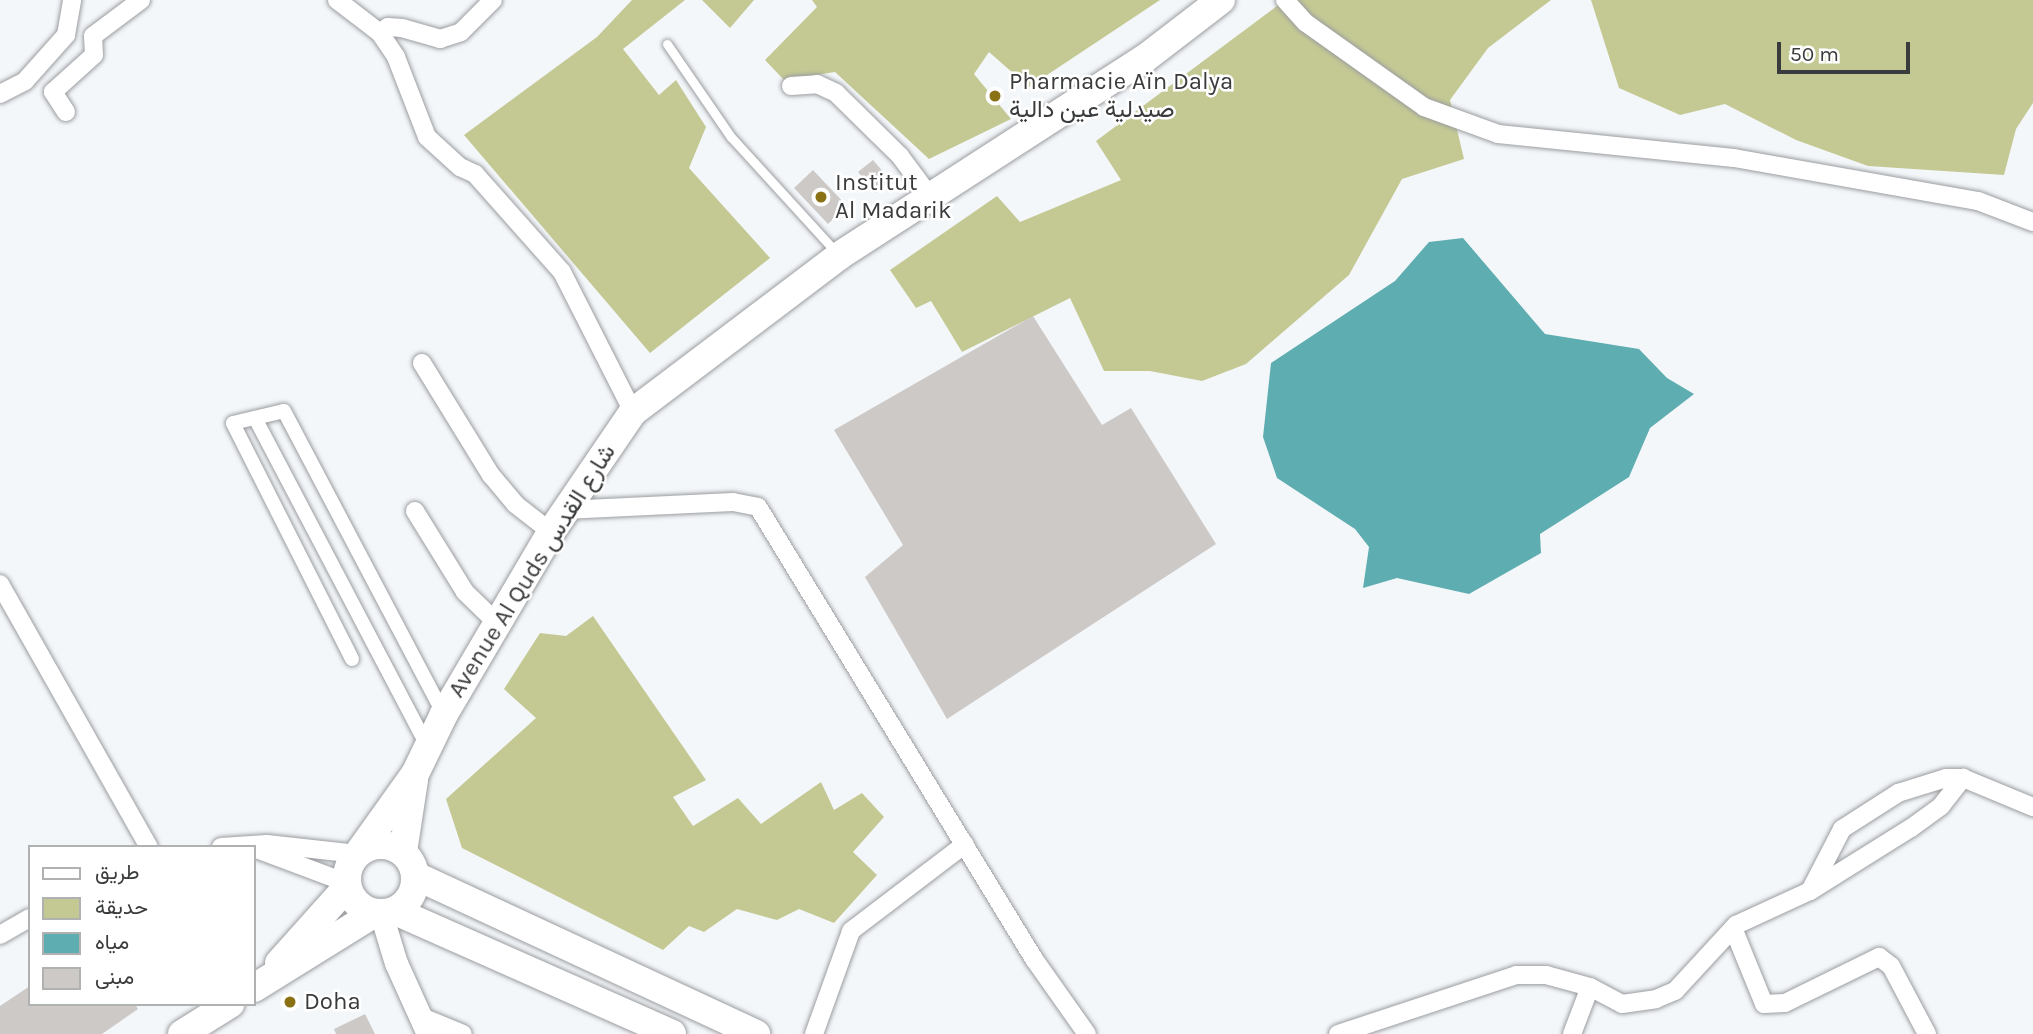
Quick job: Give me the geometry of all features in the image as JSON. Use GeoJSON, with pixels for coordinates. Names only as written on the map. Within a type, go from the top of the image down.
{"type":"FeatureCollection","features":[{"type":"Feature","properties":{"kind":"main road","name":"Avenue Al Quds شارع القدس"},"geometry":{"type":"LineString","coordinates":[[358,852],[415,774],[444,714],[557,521],[633,412],[839,256],[929,195],[1144,59],[1221,0]]}},
{"type":"Feature","properties":{"kind":"main road","name":"Avenue Al Quds شارع القدس"},"geometry":{"type":"LineString","coordinates":[[410,864],[415,774]]}},
{"type":"Feature","properties":{"kind":"main road"},"geometry":{"type":"LineString","coordinates":[[673,1034],[384,913],[362,908],[347,885],[348,867],[358,852],[374,845],[756,1034]]}},
{"type":"Feature","properties":{"kind":"main road"},"geometry":{"type":"LineString","coordinates":[[258,985],[407,902],[410,864]]}},
{"type":"Feature","properties":{"kind":"main road"},"geometry":{"type":"LineString","coordinates":[[258,985],[347,885]]}},
{"type":"Feature","properties":{"kind":"main road"},"geometry":{"type":"LineString","coordinates":[[182,1034],[227,1006]]}},
{"type":"Feature","properties":{"kind":"street"},"geometry":{"type":"LineString","coordinates":[[0,94],[25,81],[66,35],[72,0]]}},
{"type":"Feature","properties":{"kind":"street"},"geometry":{"type":"LineString","coordinates":[[66,113],[53,92],[94,55],[93,36],[141,0]]}},
{"type":"Feature","properties":{"kind":"street"},"geometry":{"type":"LineString","coordinates":[[337,0],[380,33],[411,89],[427,137],[460,167],[475,174],[562,272],[633,412]]}},
{"type":"Feature","properties":{"kind":"street"},"geometry":{"type":"LineString","coordinates":[[380,33],[388,27],[402,28],[440,39],[461,33],[493,0]]}},
{"type":"Feature","properties":{"kind":"street"},"geometry":{"type":"LineString","coordinates":[[1285,0],[1306,23],[1424,107],[1498,134],[1734,158],[1978,201],[2033,222]]}},
{"type":"Feature","properties":{"kind":"street"},"geometry":{"type":"LineString","coordinates":[[790,86],[817,84],[836,93],[900,156],[929,195]]}},
{"type":"Feature","properties":{"kind":"street"},"geometry":{"type":"LineString","coordinates":[[422,363],[491,475],[515,504],[557,521],[733,502],[758,507],[964,844],[1087,1034]]}},
{"type":"Feature","properties":{"kind":"street"},"geometry":{"type":"LineString","coordinates":[[352,659],[233,423],[284,411],[444,714]]}},
{"type":"Feature","properties":{"kind":"street"},"geometry":{"type":"LineString","coordinates":[[255,418],[429,749]]}},
{"type":"Feature","properties":{"kind":"street"},"geometry":{"type":"LineString","coordinates":[[415,511],[465,592],[498,624]]}},
{"type":"Feature","properties":{"kind":"street"},"geometry":{"type":"LineString","coordinates":[[0,584],[148,845]]}},
{"type":"Feature","properties":{"kind":"street"},"geometry":{"type":"LineString","coordinates":[[1810,891],[1832,842],[1849,824],[1898,793],[1946,778],[1963,778],[2033,807]]}},
{"type":"Feature","properties":{"kind":"street"},"geometry":{"type":"LineString","coordinates":[[1338,1034],[1516,975],[1545,975],[1590,987],[1622,1004],[1675,991],[1733,928],[1810,891],[1911,828],[1941,806],[1963,778]]}},
{"type":"Feature","properties":{"kind":"street"},"geometry":{"type":"LineString","coordinates":[[814,1034],[850,931],[964,844]]}},
{"type":"Feature","properties":{"kind":"street"},"geometry":{"type":"LineString","coordinates":[[256,846],[358,852]]}},
{"type":"Feature","properties":{"kind":"street"},"geometry":{"type":"LineString","coordinates":[[256,849],[347,885]]}},
{"type":"Feature","properties":{"kind":"street"},"geometry":{"type":"LineString","coordinates":[[384,913],[396,963],[425,1026],[463,1034]]}},
{"type":"Feature","properties":{"kind":"street"},"geometry":{"type":"LineString","coordinates":[[0,935],[28,919]]}},
{"type":"Feature","properties":{"kind":"street"},"geometry":{"type":"LineString","coordinates":[[1733,928],[1764,1004],[1785,1003],[1879,957],[1891,966],[1927,1034]]}},
{"type":"Feature","properties":{"kind":"street"},"geometry":{"type":"LineString","coordinates":[[1572,1034],[1590,987]]}},
{"type":"Feature","properties":{"kind":"lane"},"geometry":{"type":"LineString","coordinates":[[667,44],[704,103],[839,256]]}},
{"type":"Feature","properties":{"kind":"green space"},"geometry":{"type":"Polygon","coordinates":[[[632,0],[685,0],[623,49],[659,95],[676,80],[706,127],[689,168],[770,258],[650,353],[464,135],[597,37],[632,0]]]}},
{"type":"Feature","properties":{"kind":"green space"},"geometry":{"type":"Polygon","coordinates":[[[702,0],[754,0],[730,28],[702,0]]]}},
{"type":"Feature","properties":{"kind":"green space"},"geometry":{"type":"Polygon","coordinates":[[[812,0],[1160,0],[1029,87],[989,52],[974,74],[1011,119],[929,159],[835,72],[784,80],[765,60],[817,7],[812,0]]]}},
{"type":"Feature","properties":{"kind":"green space"},"geometry":{"type":"Polygon","coordinates":[[[1285,0],[1551,0],[1488,48],[1450,100],[1464,159],[1402,179],[1349,275],[1246,364],[1202,381],[1150,371],[1104,371],[1070,298],[962,352],[931,301],[916,308],[890,270],[997,196],[1020,222],[1121,180],[1096,141],[1285,0]]]}},
{"type":"Feature","properties":{"kind":"green space"},"geometry":{"type":"Polygon","coordinates":[[[1591,0],[2033,0],[2033,103],[2016,129],[2004,175],[1868,166],[1796,140],[1725,104],[1680,115],[1619,88],[1591,0]]]}},
{"type":"Feature","properties":{"kind":"green space"},"geometry":{"type":"Polygon","coordinates":[[[593,616],[706,780],[673,797],[693,826],[738,798],[761,824],[821,782],[834,810],[862,793],[884,817],[853,852],[877,875],[834,923],[799,909],[777,920],[737,909],[704,932],[689,926],[663,950],[462,848],[446,799],[536,718],[504,689],[540,633],[566,636],[593,616]]]}},
{"type":"Feature","properties":{"kind":"water"},"geometry":{"type":"Polygon","coordinates":[[[1463,238],[1545,334],[1639,349],[1667,378],[1694,394],[1650,428],[1629,477],[1540,534],[1541,553],[1469,594],[1397,578],[1363,588],[1369,547],[1355,529],[1277,478],[1263,437],[1271,363],[1395,281],[1429,242],[1463,238]]]}},
{"type":"Feature","properties":{"kind":"building"},"geometry":{"type":"Polygon","coordinates":[[[873,160],[890,180],[876,193],[858,172],[873,160]]]}},
{"type":"Feature","properties":{"kind":"building","name":"Institut Al Madarik"},"geometry":{"type":"Polygon","coordinates":[[[813,170],[847,206],[828,224],[794,188],[813,170]]]}},
{"type":"Feature","properties":{"kind":"building"},"geometry":{"type":"Polygon","coordinates":[[[1033,316],[1102,425],[1131,408],[1216,544],[947,719],[865,577],[903,545],[834,430],[1033,316]]]}},
{"type":"Feature","properties":{"kind":"building"},"geometry":{"type":"Polygon","coordinates":[[[28,987],[28,1006],[136,1006],[138,1009],[102,1034],[0,1034],[0,1006],[28,987]]]}},
{"type":"Feature","properties":{"kind":"building"},"geometry":{"type":"Polygon","coordinates":[[[365,1014],[375,1034],[336,1034],[334,1029],[365,1014]]]}},
{"type":"Feature","properties":{"kind":"place","name":"Pharmacie Aïn Dalya صيدلية عين دالية"},"geometry":{"type":"Point","coordinates":[995,96]}},
{"type":"Feature","properties":{"kind":"place","name":"Institut Al Madarik"},"geometry":{"type":"Point","coordinates":[821,197]}},
{"type":"Feature","properties":{"kind":"place","name":"Doha"},"geometry":{"type":"Point","coordinates":[290,1002]}}]}
